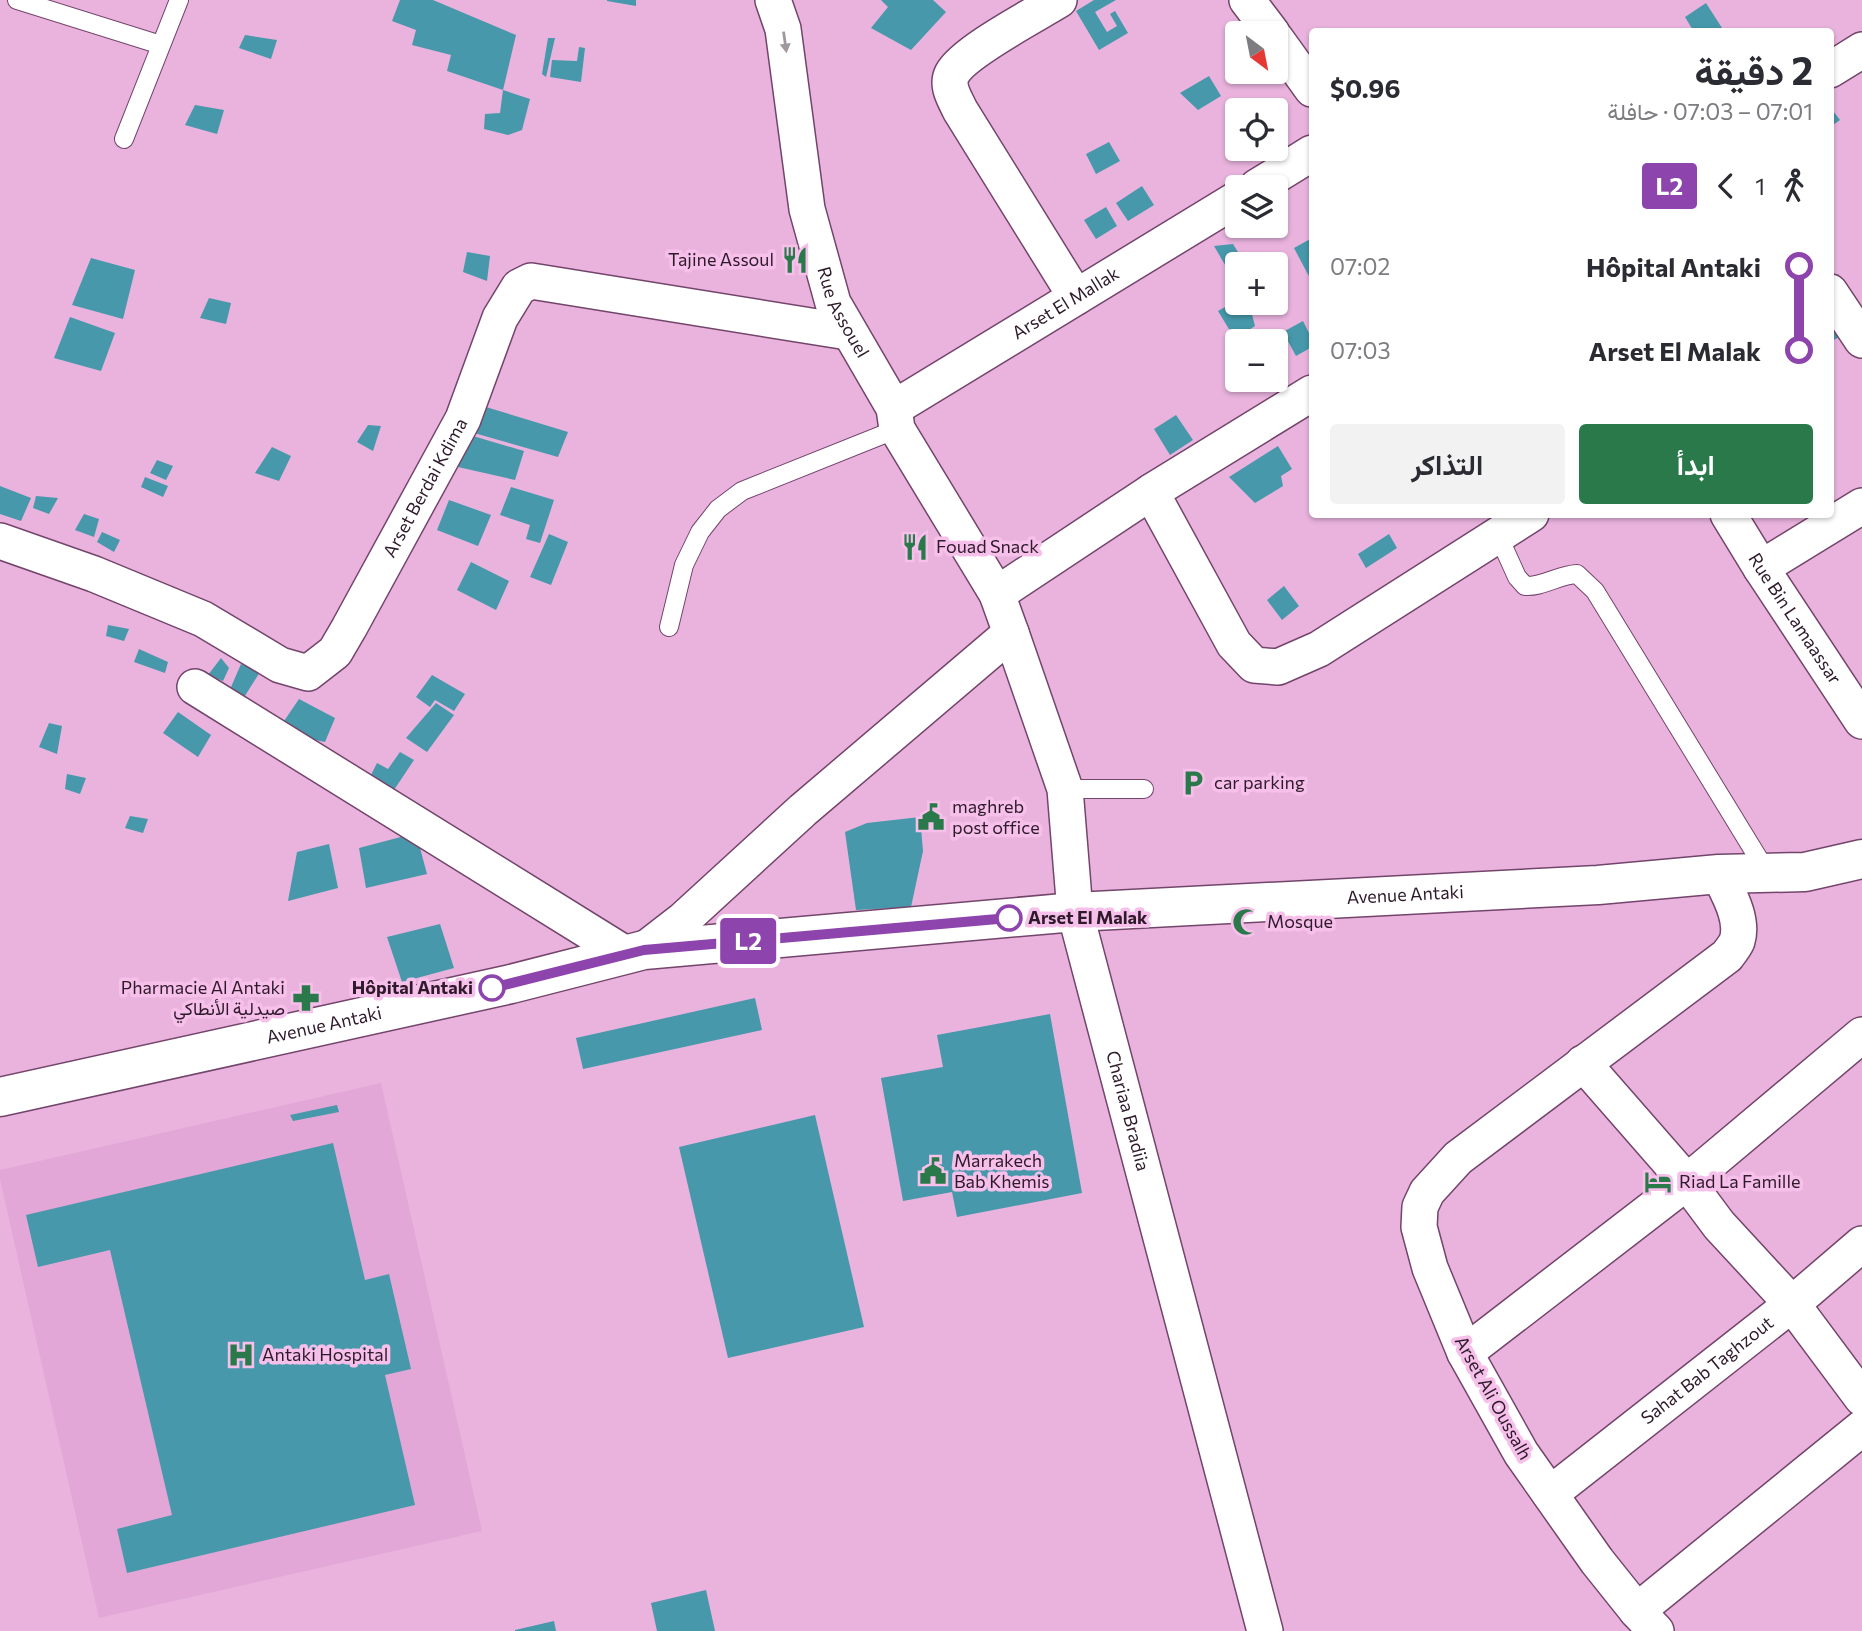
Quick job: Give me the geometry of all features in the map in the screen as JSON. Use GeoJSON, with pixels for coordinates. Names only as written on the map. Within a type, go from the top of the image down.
{"type":"FeatureCollection","features":[{"type":"Feature","properties":{"kind":"street","name":"Rue Assouel"},"geometry":{"type":"LineString","coordinates":[[773,0],[783,29],[807,209],[833,303],[997,594]]}},
{"type":"Feature","properties":{"kind":"street"},"geometry":{"type":"LineString","coordinates":[[1059,0],[964,59],[951,75],[950,89],[960,110],[1076,297]]}},
{"type":"Feature","properties":{"kind":"street"},"geometry":{"type":"LineString","coordinates":[[1247,0],[1263,21]]}},
{"type":"Feature","properties":{"kind":"street"},"geometry":{"type":"LineString","coordinates":[[1834,68],[1862,50]]}},
{"type":"Feature","properties":{"kind":"street"},"geometry":{"type":"LineString","coordinates":[[1288,56],[1309,85]]}},
{"type":"Feature","properties":{"kind":"street"},"geometry":{"type":"LineString","coordinates":[[1276,175],[1309,155]]}},
{"type":"Feature","properties":{"kind":"street","name":"Arset El Mallak"},"geometry":{"type":"LineString","coordinates":[[896,418],[1076,297],[1225,206]]}},
{"type":"Feature","properties":{"kind":"street","name":"Arset Berdai Kdima"},"geometry":{"type":"LineString","coordinates":[[0,541],[94,574],[203,619],[280,665],[308,673],[335,652],[418,504],[463,419],[500,318],[519,287],[531,281],[848,332]]}},
{"type":"Feature","properties":{"kind":"street"},"geometry":{"type":"LineString","coordinates":[[1834,298],[1862,340]]}},
{"type":"Feature","properties":{"kind":"street"},"geometry":{"type":"LineString","coordinates":[[997,594],[1151,492],[1309,395]]}},
{"type":"Feature","properties":{"kind":"street"},"geometry":{"type":"LineString","coordinates":[[1151,492],[1234,644],[1254,665],[1278,667],[1320,649],[1525,518]]}},
{"type":"Feature","properties":{"kind":"street"},"geometry":{"type":"LineString","coordinates":[[1761,568],[1862,506]]}},
{"type":"Feature","properties":{"kind":"street","name":"Rue Bin Lamaassar"},"geometry":{"type":"LineString","coordinates":[[1730,518],[1862,721]]}},
{"type":"Feature","properties":{"kind":"street","name":"Chariaa Bradiia"},"geometry":{"type":"LineString","coordinates":[[997,594],[1065,789],[1075,912],[1265,1631]]}},
{"type":"Feature","properties":{"kind":"street"},"geometry":{"type":"LineString","coordinates":[[195,687],[635,953],[684,919],[803,810],[1012,633]]}},
{"type":"Feature","properties":{"kind":"street","name":"Avenue Antaki"},"geometry":{"type":"LineString","coordinates":[[0,1097],[497,987],[635,953],[1075,912],[1598,886],[1719,874],[1805,872],[1862,859]]}},
{"type":"Feature","properties":{"kind":"street","name":"Arset Ali Oussalh"},"geometry":{"type":"LineString","coordinates":[[1719,874],[1736,912],[1738,926],[1737,941],[1727,956],[1458,1158],[1440,1175],[1424,1199],[1419,1227],[1430,1268],[1465,1353],[1521,1453],[1597,1560],[1646,1621],[1862,1428]]}},
{"type":"Feature","properties":{"kind":"street"},"geometry":{"type":"LineString","coordinates":[[1465,1353],[1686,1182],[1862,1035]]}},
{"type":"Feature","properties":{"kind":"street"},"geometry":{"type":"LineString","coordinates":[[1583,1063],[1686,1182],[1719,1225],[1792,1304],[1862,1398]]}},
{"type":"Feature","properties":{"kind":"street","name":"Sahat Bab Taghzout"},"geometry":{"type":"LineString","coordinates":[[1550,1494],[1792,1304],[1862,1244]]}},
{"type":"Feature","properties":{"kind":"lane"},"geometry":{"type":"LineString","coordinates":[[17,0],[161,45]]}},
{"type":"Feature","properties":{"kind":"lane"},"geometry":{"type":"LineString","coordinates":[[124,139],[179,0]]}},
{"type":"Feature","properties":{"kind":"lane"},"geometry":{"type":"LineString","coordinates":[[669,627],[684,565],[700,532],[718,509],[742,491],[896,418]]}},
{"type":"Feature","properties":{"kind":"lane"},"geometry":{"type":"LineString","coordinates":[[1498,535],[1517,577],[1525,586],[1536,587],[1557,577],[1577,574],[1595,591],[1768,874]]}},
{"type":"Feature","properties":{"kind":"lane"},"geometry":{"type":"LineString","coordinates":[[1065,789],[1144,789]]}},
{"type":"Feature","properties":{"kind":"shaded area","name":"Antaki Hospital"},"geometry":{"type":"Polygon","coordinates":[[[381,1083],[482,1531],[99,1618],[0,1170],[381,1083]]]}},
{"type":"Feature","properties":{"kind":"building"},"geometry":{"type":"Polygon","coordinates":[[[400,0],[433,0],[516,35],[503,90],[447,71],[451,55],[412,45],[416,30],[392,21],[400,0]]]}},
{"type":"Feature","properties":{"kind":"building"},"geometry":{"type":"Polygon","coordinates":[[[636,0],[636,6],[607,1],[636,0]]]}},
{"type":"Feature","properties":{"kind":"building"},"geometry":{"type":"Polygon","coordinates":[[[881,0],[933,0],[946,12],[911,50],[871,28],[888,7],[881,0]]]}},
{"type":"Feature","properties":{"kind":"building"},"geometry":{"type":"Polygon","coordinates":[[[1094,0],[1116,0],[1095,12],[1107,32],[1117,26],[1110,14],[1115,11],[1128,33],[1099,50],[1076,11],[1094,0]]]}},
{"type":"Feature","properties":{"kind":"building"},"geometry":{"type":"Polygon","coordinates":[[[1706,3],[1722,28],[1692,28],[1685,17],[1706,3]]]}},
{"type":"Feature","properties":{"kind":"building"},"geometry":{"type":"Polygon","coordinates":[[[245,35],[277,40],[271,59],[239,48],[245,35]]]}},
{"type":"Feature","properties":{"kind":"building"},"geometry":{"type":"Polygon","coordinates":[[[548,38],[555,38],[546,77],[542,74],[548,38]]]}},
{"type":"Feature","properties":{"kind":"building"},"geometry":{"type":"Polygon","coordinates":[[[579,47],[585,48],[581,82],[550,77],[552,60],[577,61],[579,47]]]}},
{"type":"Feature","properties":{"kind":"building"},"geometry":{"type":"Polygon","coordinates":[[[1209,76],[1221,96],[1198,110],[1180,93],[1209,76]]]}},
{"type":"Feature","properties":{"kind":"building"},"geometry":{"type":"Polygon","coordinates":[[[503,90],[530,99],[522,130],[508,135],[484,129],[485,114],[500,113],[503,90]]]}},
{"type":"Feature","properties":{"kind":"building"},"geometry":{"type":"Polygon","coordinates":[[[195,105],[224,110],[217,134],[185,125],[195,105]]]}},
{"type":"Feature","properties":{"kind":"building"},"geometry":{"type":"Polygon","coordinates":[[[1834,112],[1840,120],[1834,124],[1834,112]]]}},
{"type":"Feature","properties":{"kind":"building"},"geometry":{"type":"Polygon","coordinates":[[[1109,142],[1120,161],[1096,174],[1086,154],[1109,142]]]}},
{"type":"Feature","properties":{"kind":"building"},"geometry":{"type":"Polygon","coordinates":[[[1142,186],[1154,205],[1128,221],[1116,203],[1142,186]]]}},
{"type":"Feature","properties":{"kind":"building"},"geometry":{"type":"Polygon","coordinates":[[[1106,207],[1117,226],[1096,239],[1084,220],[1106,207]]]}},
{"type":"Feature","properties":{"kind":"building"},"geometry":{"type":"Polygon","coordinates":[[[1309,240],[1309,276],[1294,248],[1309,240]]]}},
{"type":"Feature","properties":{"kind":"building"},"geometry":{"type":"Polygon","coordinates":[[[1233,244],[1238,252],[1225,252],[1225,265],[1214,246],[1233,244]]]}},
{"type":"Feature","properties":{"kind":"building"},"geometry":{"type":"Polygon","coordinates":[[[467,252],[490,256],[487,281],[463,272],[467,252]]]}},
{"type":"Feature","properties":{"kind":"building"},"geometry":{"type":"Polygon","coordinates":[[[91,258],[135,270],[123,319],[72,305],[91,258]]]}},
{"type":"Feature","properties":{"kind":"building"},"geometry":{"type":"Polygon","coordinates":[[[209,298],[231,303],[226,324],[200,318],[209,298]]]}},
{"type":"Feature","properties":{"kind":"building"},"geometry":{"type":"Polygon","coordinates":[[[1225,307],[1225,315],[1252,315],[1255,326],[1250,329],[1229,329],[1218,311],[1225,307]]]}},
{"type":"Feature","properties":{"kind":"building"},"geometry":{"type":"Polygon","coordinates":[[[70,317],[115,333],[101,371],[54,358],[70,317]]]}},
{"type":"Feature","properties":{"kind":"building"},"geometry":{"type":"Polygon","coordinates":[[[1834,320],[1843,335],[1834,340],[1834,320]]]}},
{"type":"Feature","properties":{"kind":"building"},"geometry":{"type":"Polygon","coordinates":[[[1303,321],[1309,333],[1309,349],[1296,356],[1288,341],[1288,329],[1303,321]]]}},
{"type":"Feature","properties":{"kind":"building"},"geometry":{"type":"Polygon","coordinates":[[[486,407],[568,432],[558,457],[474,433],[486,407]]]}},
{"type":"Feature","properties":{"kind":"building"},"geometry":{"type":"Polygon","coordinates":[[[1176,415],[1193,440],[1170,455],[1154,429],[1176,415]]]}},
{"type":"Feature","properties":{"kind":"building"},"geometry":{"type":"Polygon","coordinates":[[[368,425],[381,426],[373,451],[357,442],[368,425]]]}},
{"type":"Feature","properties":{"kind":"building"},"geometry":{"type":"Polygon","coordinates":[[[473,436],[524,451],[515,480],[458,467],[473,436]]]}},
{"type":"Feature","properties":{"kind":"building"},"geometry":{"type":"Polygon","coordinates":[[[1278,446],[1292,469],[1281,476],[1283,486],[1255,503],[1229,477],[1278,446]]]}},
{"type":"Feature","properties":{"kind":"building"},"geometry":{"type":"Polygon","coordinates":[[[272,447],[291,456],[279,481],[255,473],[272,447]]]}},
{"type":"Feature","properties":{"kind":"building"},"geometry":{"type":"Polygon","coordinates":[[[157,460],[173,466],[166,480],[150,473],[157,460]]]}},
{"type":"Feature","properties":{"kind":"building"},"geometry":{"type":"Polygon","coordinates":[[[145,477],[168,486],[163,497],[141,487],[145,477]]]}},
{"type":"Feature","properties":{"kind":"building"},"geometry":{"type":"Polygon","coordinates":[[[0,486],[31,498],[21,521],[0,514],[0,486]]]}},
{"type":"Feature","properties":{"kind":"building"},"geometry":{"type":"Polygon","coordinates":[[[511,487],[554,500],[540,543],[526,539],[530,525],[500,515],[511,487]]]}},
{"type":"Feature","properties":{"kind":"building"},"geometry":{"type":"Polygon","coordinates":[[[36,496],[58,498],[49,514],[33,508],[36,496]]]}},
{"type":"Feature","properties":{"kind":"building"},"geometry":{"type":"Polygon","coordinates":[[[449,500],[491,515],[478,546],[437,530],[449,500]]]}},
{"type":"Feature","properties":{"kind":"building"},"geometry":{"type":"Polygon","coordinates":[[[84,514],[99,519],[94,537],[75,530],[84,514]]]}},
{"type":"Feature","properties":{"kind":"building"},"geometry":{"type":"Polygon","coordinates":[[[102,532],[120,540],[114,552],[97,542],[102,532]]]}},
{"type":"Feature","properties":{"kind":"building"},"geometry":{"type":"Polygon","coordinates":[[[549,534],[568,542],[551,585],[530,577],[549,534]]]}},
{"type":"Feature","properties":{"kind":"building"},"geometry":{"type":"Polygon","coordinates":[[[1389,534],[1397,548],[1366,568],[1358,554],[1389,534]]]}},
{"type":"Feature","properties":{"kind":"building"},"geometry":{"type":"Polygon","coordinates":[[[471,562],[509,581],[496,610],[457,590],[471,562]]]}},
{"type":"Feature","properties":{"kind":"building"},"geometry":{"type":"Polygon","coordinates":[[[1284,586],[1299,606],[1282,620],[1267,600],[1284,586]]]}},
{"type":"Feature","properties":{"kind":"building"},"geometry":{"type":"Polygon","coordinates":[[[108,625],[129,629],[124,641],[106,636],[108,625]]]}},
{"type":"Feature","properties":{"kind":"building"},"geometry":{"type":"Polygon","coordinates":[[[139,649],[168,662],[165,673],[134,662],[139,649]]]}},
{"type":"Feature","properties":{"kind":"building"},"geometry":{"type":"Polygon","coordinates":[[[221,658],[229,668],[223,681],[208,675],[221,658]]]}},
{"type":"Feature","properties":{"kind":"building"},"geometry":{"type":"Polygon","coordinates":[[[241,664],[260,672],[243,699],[228,694],[241,664]]]}},
{"type":"Feature","properties":{"kind":"building"},"geometry":{"type":"Polygon","coordinates":[[[432,675],[465,694],[454,711],[435,700],[430,707],[416,697],[432,675]]]}},
{"type":"Feature","properties":{"kind":"building"},"geometry":{"type":"Polygon","coordinates":[[[299,699],[335,718],[325,742],[295,736],[280,727],[299,699]]]}},
{"type":"Feature","properties":{"kind":"building"},"geometry":{"type":"Polygon","coordinates":[[[436,703],[454,715],[427,752],[406,738],[436,703]]]}},
{"type":"Feature","properties":{"kind":"building"},"geometry":{"type":"Polygon","coordinates":[[[178,712],[211,735],[198,757],[163,733],[178,712]]]}},
{"type":"Feature","properties":{"kind":"building"},"geometry":{"type":"Polygon","coordinates":[[[49,723],[62,726],[57,754],[39,747],[49,723]]]}},
{"type":"Feature","properties":{"kind":"building"},"geometry":{"type":"Polygon","coordinates":[[[400,752],[414,760],[392,793],[369,779],[377,763],[388,769],[400,752]]]}},
{"type":"Feature","properties":{"kind":"building"},"geometry":{"type":"Polygon","coordinates":[[[67,774],[86,778],[80,794],[65,789],[67,774]]]}},
{"type":"Feature","properties":{"kind":"building"},"geometry":{"type":"Polygon","coordinates":[[[130,816],[148,819],[143,833],[125,828],[130,816]]]}},
{"type":"Feature","properties":{"kind":"building"},"geometry":{"type":"Polygon","coordinates":[[[920,817],[923,851],[911,907],[856,910],[845,832],[867,823],[920,817]]]}},
{"type":"Feature","properties":{"kind":"building"},"geometry":{"type":"Polygon","coordinates":[[[416,833],[427,874],[366,888],[359,848],[416,833]]]}},
{"type":"Feature","properties":{"kind":"building"},"geometry":{"type":"Polygon","coordinates":[[[329,844],[338,888],[288,901],[297,852],[329,844]]]}},
{"type":"Feature","properties":{"kind":"building"},"geometry":{"type":"Polygon","coordinates":[[[440,924],[454,968],[402,982],[387,937],[440,924]]]}},
{"type":"Feature","properties":{"kind":"building"},"geometry":{"type":"Polygon","coordinates":[[[755,998],[762,1030],[583,1069],[576,1038],[755,998]]]}},
{"type":"Feature","properties":{"kind":"building"},"geometry":{"type":"Polygon","coordinates":[[[1050,1014],[1082,1193],[957,1217],[952,1192],[903,1201],[881,1078],[943,1067],[937,1035],[1050,1014]]]}},
{"type":"Feature","properties":{"kind":"building"},"geometry":{"type":"Polygon","coordinates":[[[337,1105],[339,1112],[293,1121],[290,1115],[337,1105]]]}},
{"type":"Feature","properties":{"kind":"building"},"geometry":{"type":"Polygon","coordinates":[[[815,1115],[864,1327],[728,1358],[679,1147],[815,1115]]]}},
{"type":"Feature","properties":{"kind":"building"},"geometry":{"type":"Polygon","coordinates":[[[333,1143],[365,1280],[389,1274],[411,1369],[385,1375],[415,1505],[127,1573],[117,1529],[172,1515],[110,1250],[38,1267],[26,1215],[333,1143]]]}},
{"type":"Feature","properties":{"kind":"building"},"geometry":{"type":"Polygon","coordinates":[[[706,1590],[715,1631],[657,1631],[651,1603],[706,1590]]]}},
{"type":"Feature","properties":{"kind":"building"},"geometry":{"type":"Polygon","coordinates":[[[554,1621],[556,1631],[515,1631],[515,1630],[554,1621]]]}},
{"type":"Feature","properties":{"kind":"bus line","name":"L2"},"geometry":{"type":"LineString","coordinates":[[492,988],[644,950],[1009,918]]}},
{"type":"Feature","properties":{"kind":"place","name":"Tajine Assoul"},"geometry":{"type":"Point","coordinates":[795,260]}},
{"type":"Feature","properties":{"kind":"place","name":"Fouad Snack"},"geometry":{"type":"Point","coordinates":[915,547]}},
{"type":"Feature","properties":{"kind":"place","name":"car parking"},"geometry":{"type":"Point","coordinates":[1193,783]}},
{"type":"Feature","properties":{"kind":"place","name":"maghreb post office"},"geometry":{"type":"Point","coordinates":[931,817]}},
{"type":"Feature","properties":{"kind":"place","name":"Arset El Malak"},"geometry":{"type":"Point","coordinates":[1009,918]}},
{"type":"Feature","properties":{"kind":"place","name":"Mosque"},"geometry":{"type":"Point","coordinates":[1246,922]}},
{"type":"Feature","properties":{"kind":"place","name":"Hôpital Antaki"},"geometry":{"type":"Point","coordinates":[492,988]}},
{"type":"Feature","properties":{"kind":"place","name":"Pharmacie Al Antaki صيدلية الأنطاكي"},"geometry":{"type":"Point","coordinates":[306,998]}},
{"type":"Feature","properties":{"kind":"place","name":"Marrakech Bab Khemis"},"geometry":{"type":"Point","coordinates":[933,1171]}},
{"type":"Feature","properties":{"kind":"place","name":"Riad La Famille"},"geometry":{"type":"Point","coordinates":[1658,1182]}},
{"type":"Feature","properties":{"kind":"place","name":"Antaki Hospital"},"geometry":{"type":"Point","coordinates":[241,1355]}}]}
